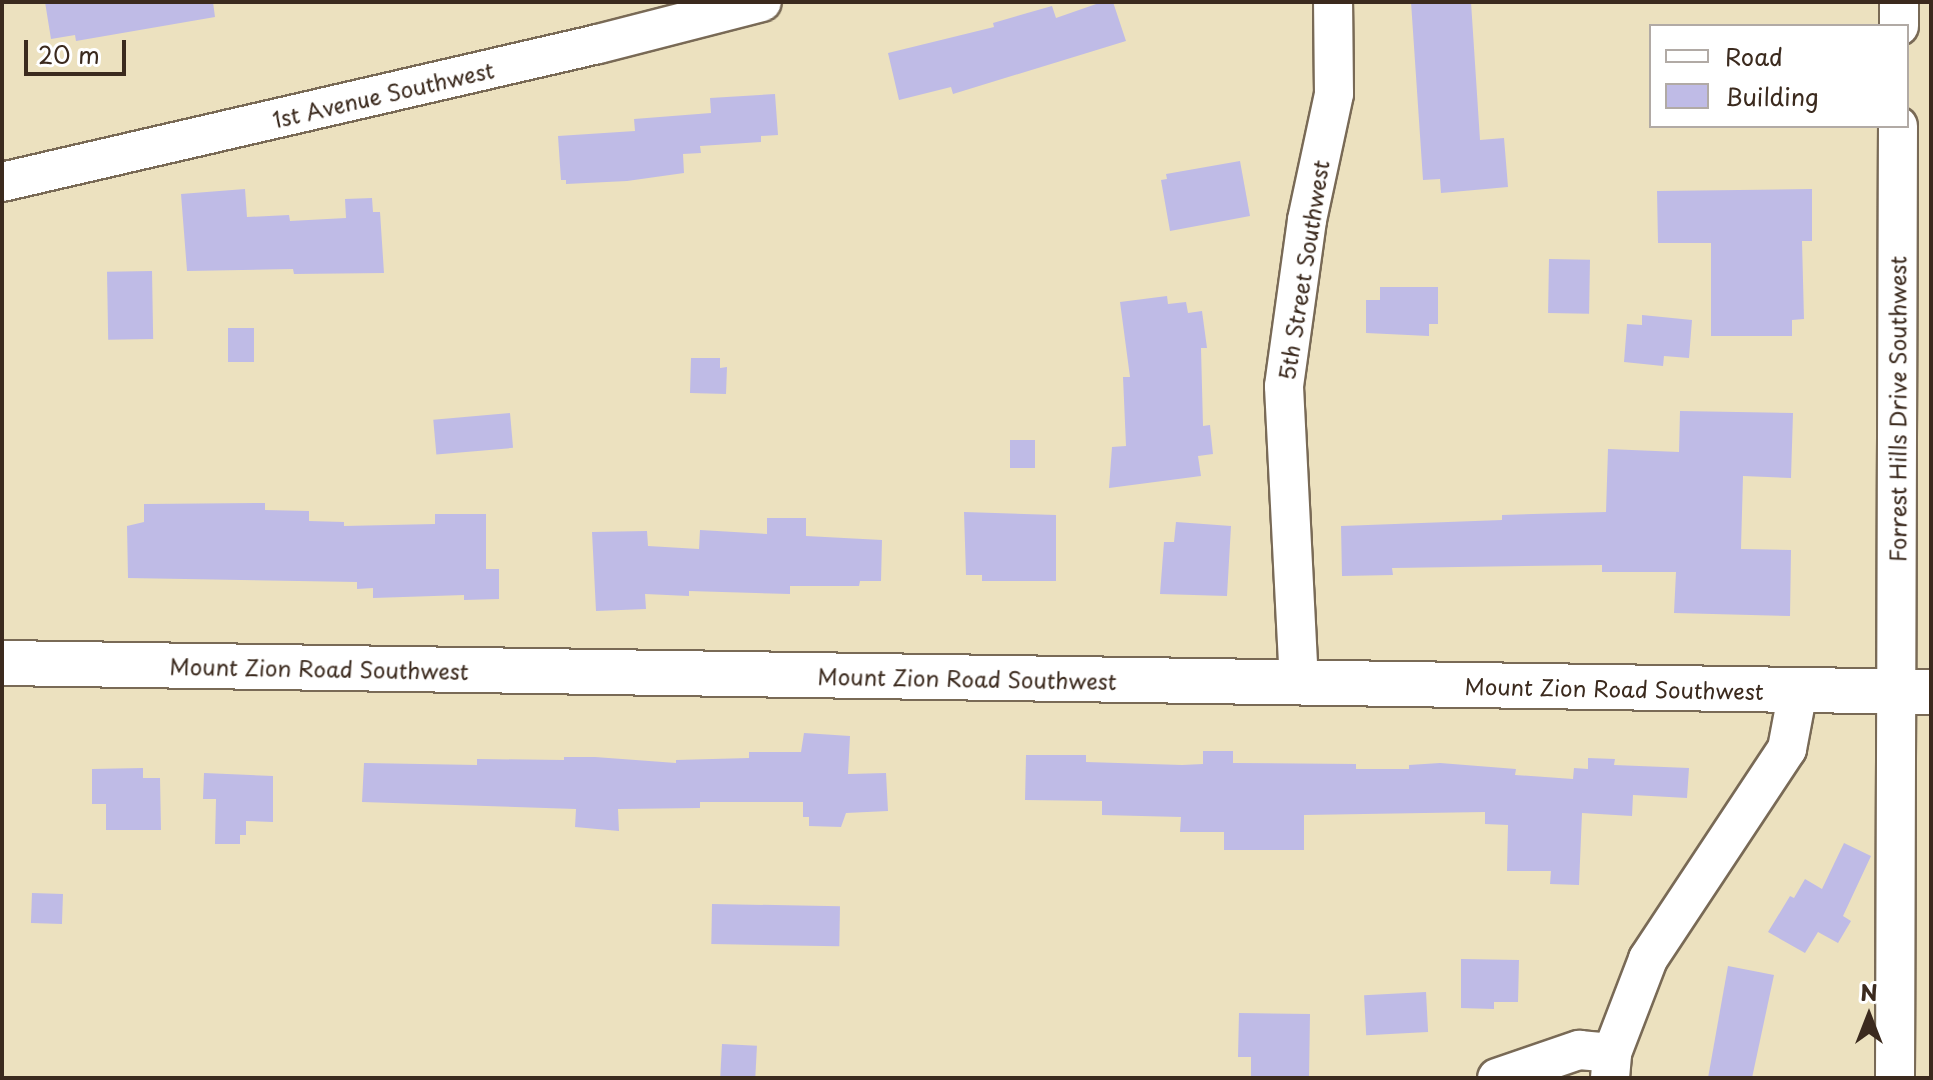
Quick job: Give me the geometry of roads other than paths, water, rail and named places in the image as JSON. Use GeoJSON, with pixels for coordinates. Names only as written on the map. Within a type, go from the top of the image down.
{"type":"FeatureCollection","features":[{"type":"Feature","properties":{"kind":"street","name":"1st Avenue Southwest"},"geometry":{"type":"LineString","coordinates":[[2,182],[583,48],[762,2]]}},
{"type":"Feature","properties":{"kind":"street","name":"5th Street Southwest"},"geometry":{"type":"LineString","coordinates":[[1299,683],[1284,386],[1307,220],[1334,94],[1333,2]]}},
{"type":"Feature","properties":{"kind":"street"},"geometry":{"type":"LineString","coordinates":[[1899,2],[1899,24]]}},
{"type":"Feature","properties":{"kind":"street","name":"Forrest Hills Drive Southwest"},"geometry":{"type":"LineString","coordinates":[[1895,1078],[1913,692],[1898,128]]}},
{"type":"Feature","properties":{"kind":"street","name":"Mount Zion Road Southwest"},"geometry":{"type":"LineString","coordinates":[[2,663],[1913,692]]}},
{"type":"Feature","properties":{"kind":"street"},"geometry":{"type":"LineString","coordinates":[[1497,1078],[1579,1050],[1611,1065],[1648,959],[1787,749],[1798,691]]}}]}
